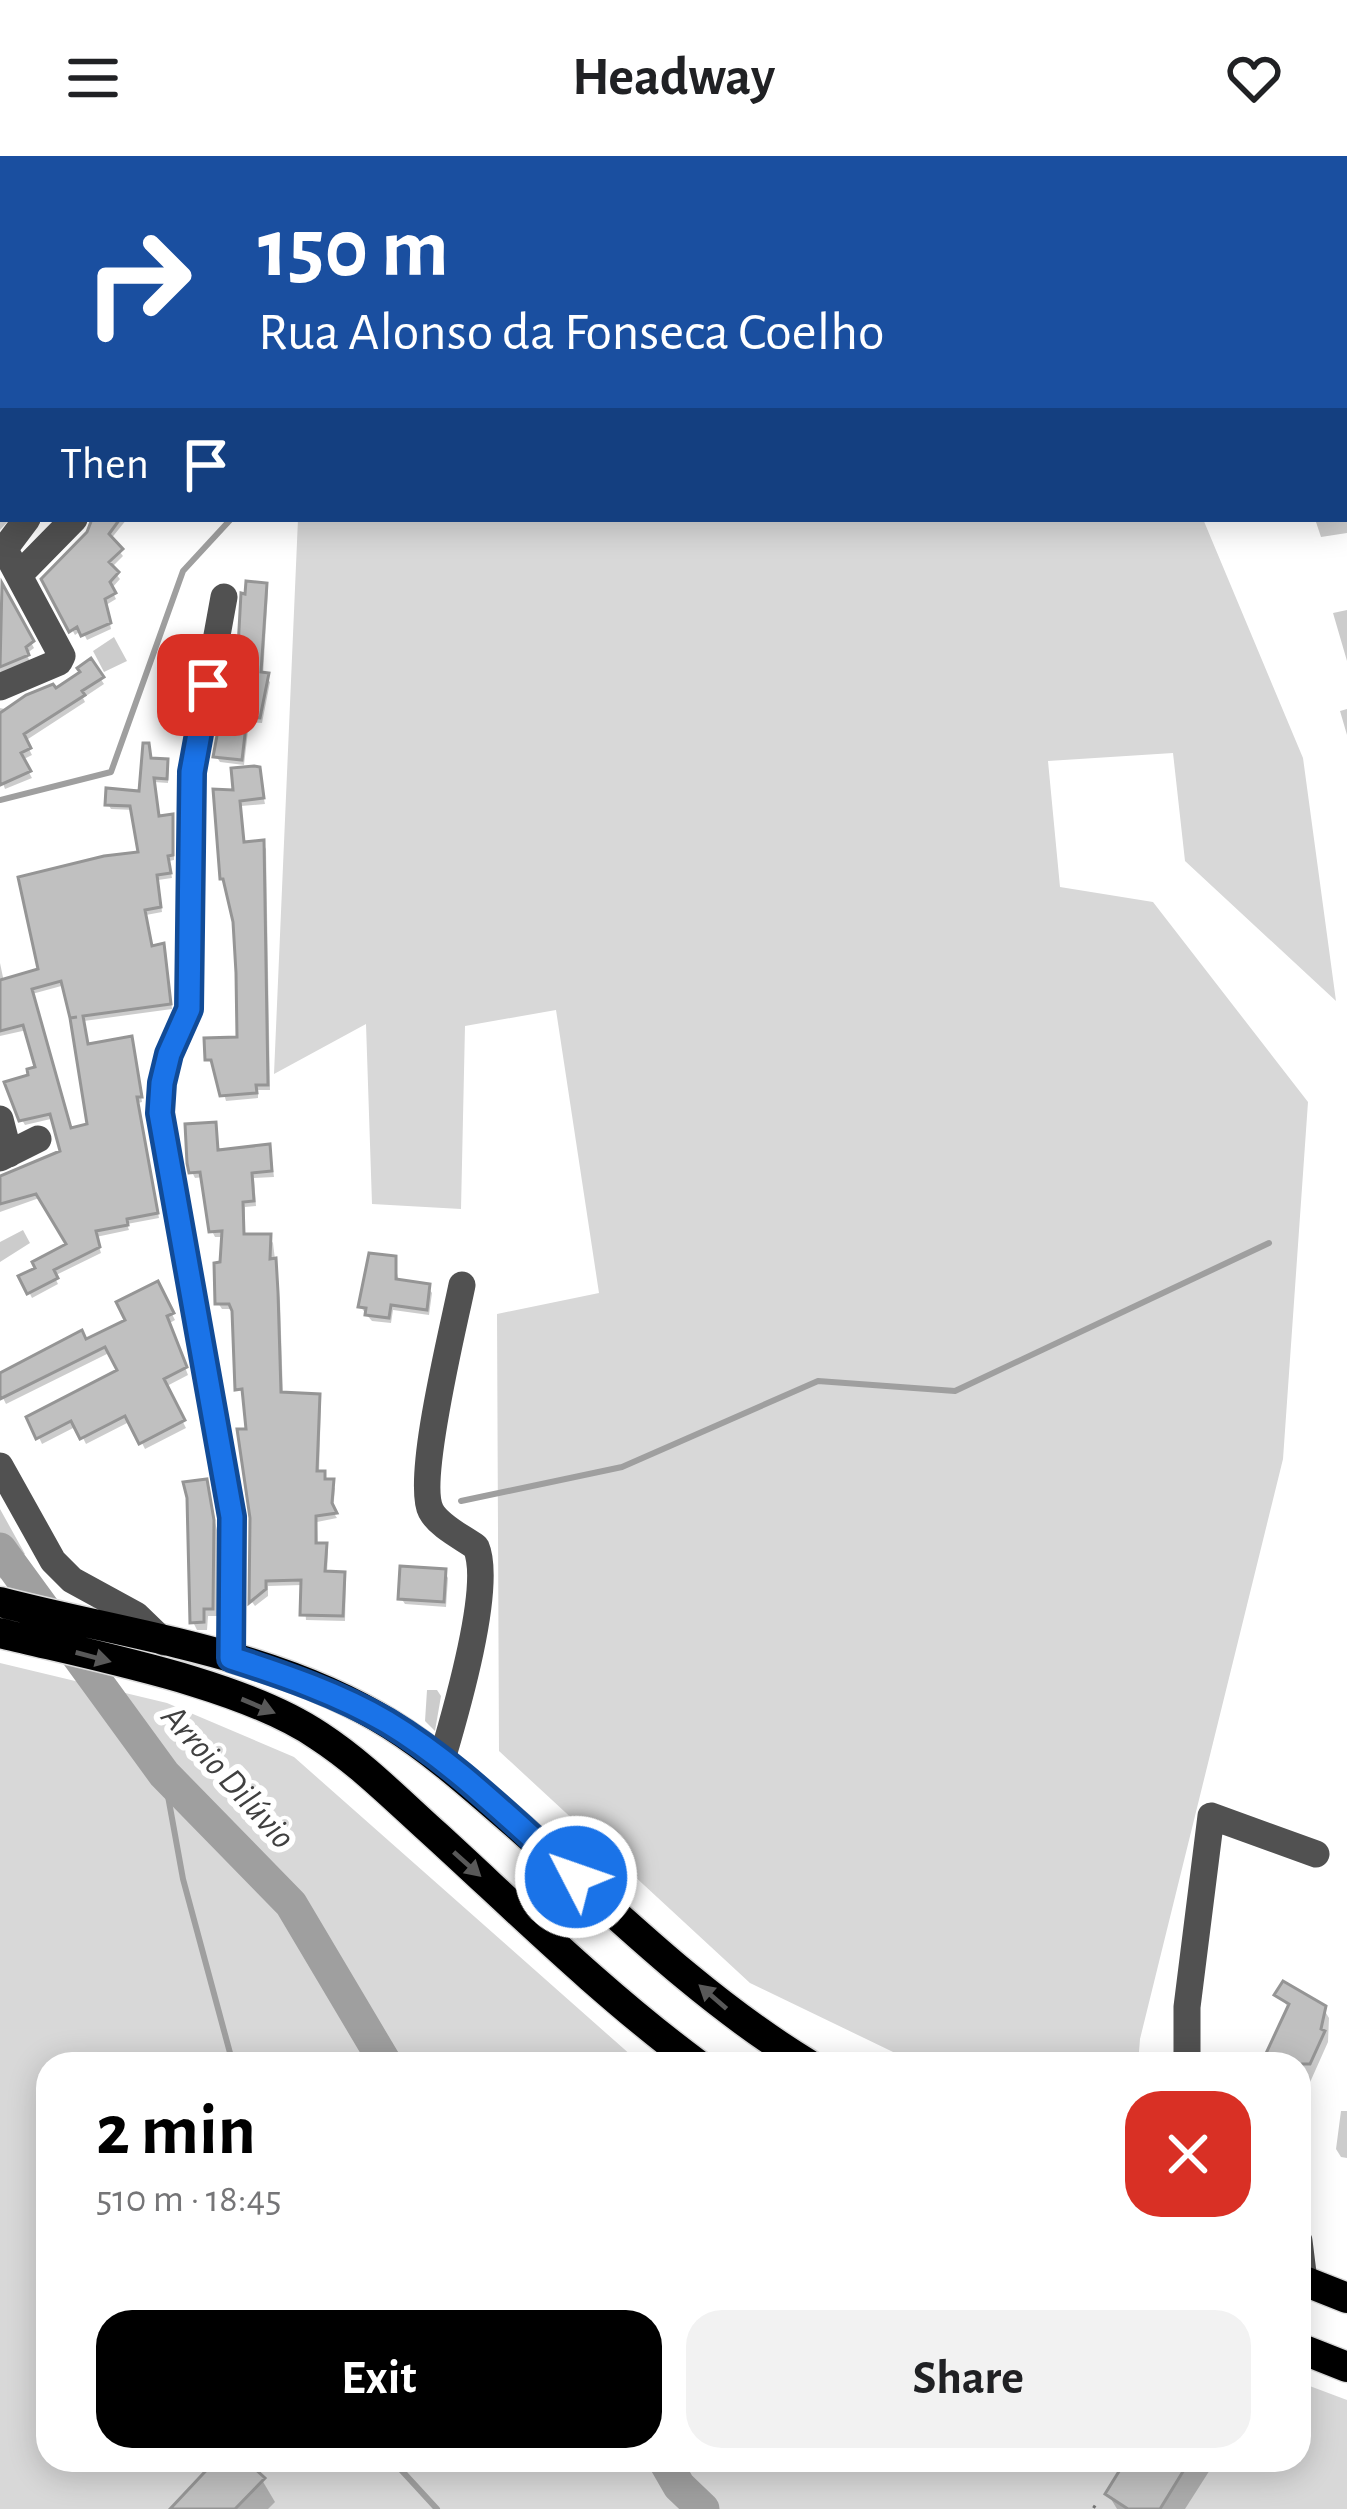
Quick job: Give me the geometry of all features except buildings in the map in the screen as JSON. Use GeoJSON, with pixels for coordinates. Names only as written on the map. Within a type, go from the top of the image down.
{"type":"FeatureCollection","features":[{"type":"Feature","properties":{"kind":"main road"},"geometry":{"type":"LineString","coordinates":[[2,1612],[84,1623],[231,1658],[341,1699],[387,1722],[442,1760],[731,2013],[790,2052]]}},
{"type":"Feature","properties":{"kind":"main road"},"geometry":{"type":"LineString","coordinates":[[2,1612],[40,1643],[250,1702],[317,1734],[380,1785],[634,2018],[681,2052]]}},
{"type":"Feature","properties":{"kind":"main road"},"geometry":{"type":"LineString","coordinates":[[1311,2284],[1347,2298]]}},
{"type":"Feature","properties":{"kind":"main road"},"geometry":{"type":"LineString","coordinates":[[1311,2353],[1347,2367]]}},
{"type":"Feature","properties":{"kind":"street"},"geometry":{"type":"LineString","coordinates":[[8,560],[26,522]]}},
{"type":"Feature","properties":{"kind":"street"},"geometry":{"type":"LineString","coordinates":[[8,560],[69,522]]}},
{"type":"Feature","properties":{"kind":"street"},"geometry":{"type":"LineString","coordinates":[[0,687],[59,662],[62,656],[8,560]]}},
{"type":"Feature","properties":{"kind":"street"},"geometry":{"type":"LineString","coordinates":[[224,597],[192,772],[189,1009],[165,1068],[160,1113],[232,1517],[231,1658]]}},
{"type":"Feature","properties":{"kind":"street"},"geometry":{"type":"LineString","coordinates":[[0,1119],[4,1156],[38,1139]]}},
{"type":"Feature","properties":{"kind":"street"},"geometry":{"type":"LineString","coordinates":[[442,1760],[464,1685],[481,1569],[476,1546],[432,1514],[427,1496],[437,1407],[462,1285]]}},
{"type":"Feature","properties":{"kind":"street"},"geometry":{"type":"LineString","coordinates":[[0,1466],[53,1561],[72,1580],[136,1615],[164,1642]]}},
{"type":"Feature","properties":{"kind":"street"},"geometry":{"type":"LineString","coordinates":[[1186,2052],[1187,2007],[1211,1816],[1316,1854]]}},
{"type":"Feature","properties":{"kind":"shaded area"},"geometry":{"type":"Polygon","coordinates":[[[298,522],[1204,522],[1303,758],[1336,1001],[1185,861],[1173,753],[1048,761],[1060,887],[1153,902],[1308,1102],[1283,1459],[1139,2052],[893,2052],[750,1983],[499,1751],[497,1314],[599,1293],[556,1010],[465,1026],[461,1209],[372,1204],[366,1024],[274,1074],[298,522]]]}},
{"type":"Feature","properties":{"kind":"shaded area"},"geometry":{"type":"Polygon","coordinates":[[[0,1663],[167,1703],[294,1757],[627,2052],[36,2052],[36,2472],[1311,2472],[1311,2386],[1347,2400],[1347,2509],[0,2509],[0,1663]]]}},
{"type":"Feature","properties":{"kind":"waterway"},"geometry":{"type":"LineString","coordinates":[[0,800],[111,772],[183,571],[228,522]]}},
{"type":"Feature","properties":{"kind":"waterway"},"geometry":{"type":"LineString","coordinates":[[461,1501],[622,1467],[818,1381],[955,1391],[1269,1243]]}},
{"type":"Feature","properties":{"kind":"waterway","name":"Arroio Dilúvio"},"geometry":{"type":"LineString","coordinates":[[0,1549],[164,1774],[291,1904],[379,2052]]}},
{"type":"Feature","properties":{"kind":"waterway"},"geometry":{"type":"LineString","coordinates":[[164,1774],[183,1879],[230,2052]]}},
{"type":"Feature","properties":{"kind":"waterway"},"geometry":{"type":"LineString","coordinates":[[403,2472],[437,2509]]}},
{"type":"Feature","properties":{"kind":"waterway","name":"Arroio Dilúvio"},"geometry":{"type":"LineString","coordinates":[[671,2472],[703,2509]]}},
{"type":"Feature","properties":{"kind":"route"},"geometry":{"type":"LineString","coordinates":[[208,685],[192,772],[189,1009],[169,1054],[160,1113],[232,1517],[231,1658],[341,1699],[387,1722],[442,1760],[576,1877]]}}]}
